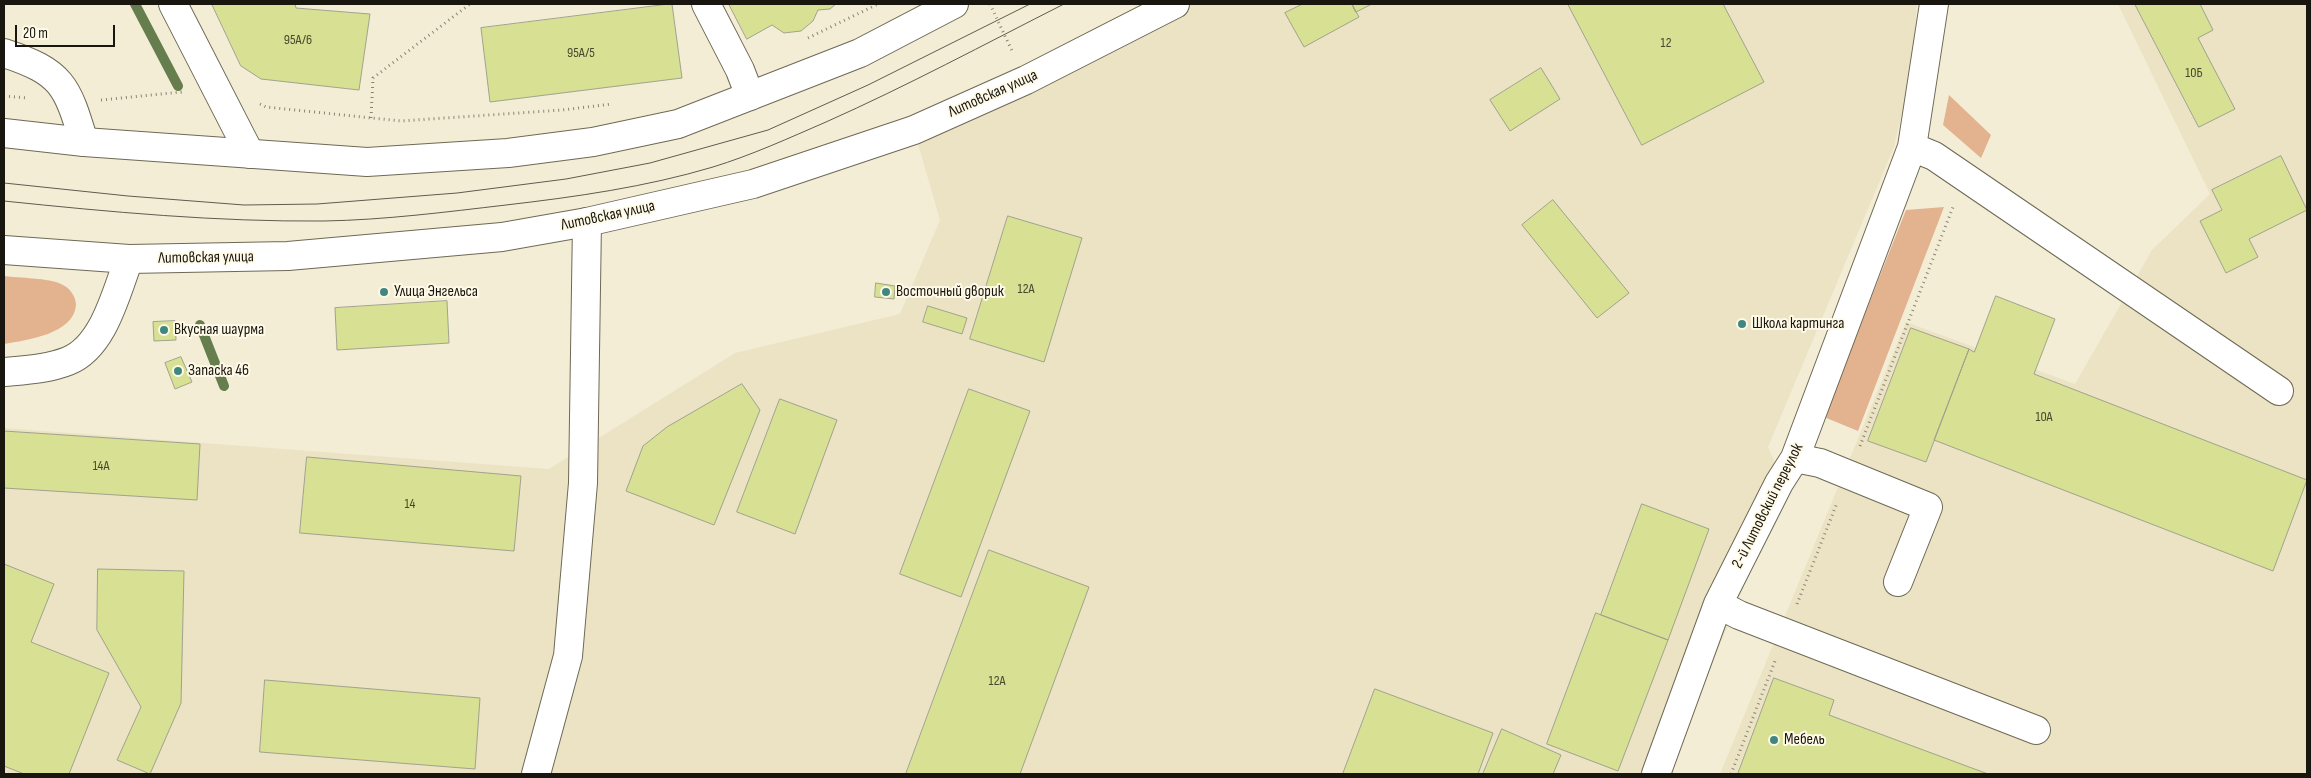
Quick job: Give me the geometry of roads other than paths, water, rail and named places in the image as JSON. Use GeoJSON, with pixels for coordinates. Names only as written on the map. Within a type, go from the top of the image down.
{"type":"FeatureCollection","features":[{"type":"Feature","properties":{"kind":"main road"},"geometry":{"type":"LineString","coordinates":[[173,4],[250,154]]}},
{"type":"Feature","properties":{"kind":"main road"},"geometry":{"type":"LineString","coordinates":[[706,4],[740,70],[750,96]]}},
{"type":"Feature","properties":{"kind":"main road"},"geometry":{"type":"LineString","coordinates":[[4,133],[84,142],[367,162],[508,153],[593,142],[678,124],[860,53],[954,4]]}},
{"type":"Feature","properties":{"kind":"main road","name":"Литовская улица"},"geometry":{"type":"LineString","coordinates":[[4,250],[129,259],[288,256],[502,237],[587,222],[753,184],[914,130],[1026,80],[1175,4]]}},
{"type":"Feature","properties":{"kind":"main road","name":"2-й Литовский переулок"},"geometry":{"type":"LineString","coordinates":[[1656,774],[1718,604],[1779,483],[1795,458],[1923,151],[1934,4]]}},
{"type":"Feature","properties":{"kind":"main road"},"geometry":{"type":"LineString","coordinates":[[4,53],[45,71],[59,80],[72,103],[84,142]]}},
{"type":"Feature","properties":{"kind":"main road"},"geometry":{"type":"LineString","coordinates":[[1923,151],[2279,391]]}},
{"type":"Feature","properties":{"kind":"main road"},"geometry":{"type":"LineString","coordinates":[[536,774],[568,656],[583,483],[587,222]]}},
{"type":"Feature","properties":{"kind":"main road"},"geometry":{"type":"LineString","coordinates":[[4,372],[51,366],[69,361],[86,350],[98,336],[129,259]]}},
{"type":"Feature","properties":{"kind":"main road"},"geometry":{"type":"LineString","coordinates":[[1795,458],[1820,463],[1928,507],[1898,582]]}},
{"type":"Feature","properties":{"kind":"main road"},"geometry":{"type":"LineString","coordinates":[[1718,604],[1739,615],[2036,730]]}},
{"type":"Feature","properties":{"kind":"waterway"},"geometry":{"type":"LineString","coordinates":[[135,4],[178,86]]}},
{"type":"Feature","properties":{"kind":"waterway"},"geometry":{"type":"LineString","coordinates":[[200,325],[224,386]]}},
{"type":"Feature","properties":{"kind":"tram line"},"geometry":{"type":"LineString","coordinates":[[4,183],[128,196],[244,205],[317,204],[457,193],[566,179],[650,163],[768,130],[868,85],[1030,4]]}},
{"type":"Feature","properties":{"kind":"tram line"},"geometry":{"type":"LineString","coordinates":[[4,201],[204,218],[324,221],[461,210],[636,186],[713,167],[784,140],[886,94],[1064,4]]}},
{"type":"Feature","properties":{"kind":"place","name":"Улица Энгельса"},"geometry":{"type":"Point","coordinates":[384,292]}},
{"type":"Feature","properties":{"kind":"place","name":"Восточный дворик"},"geometry":{"type":"Point","coordinates":[886,292]}},
{"type":"Feature","properties":{"kind":"place","name":"Школа картинга"},"geometry":{"type":"Point","coordinates":[1742,324]}},
{"type":"Feature","properties":{"kind":"place","name":"Вкусная шаурма"},"geometry":{"type":"Point","coordinates":[164,330]}},
{"type":"Feature","properties":{"kind":"place","name":"Запаска 46"},"geometry":{"type":"Point","coordinates":[178,371]}},
{"type":"Feature","properties":{"kind":"place","name":"Мебель"},"geometry":{"type":"Point","coordinates":[1774,740]}}]}
